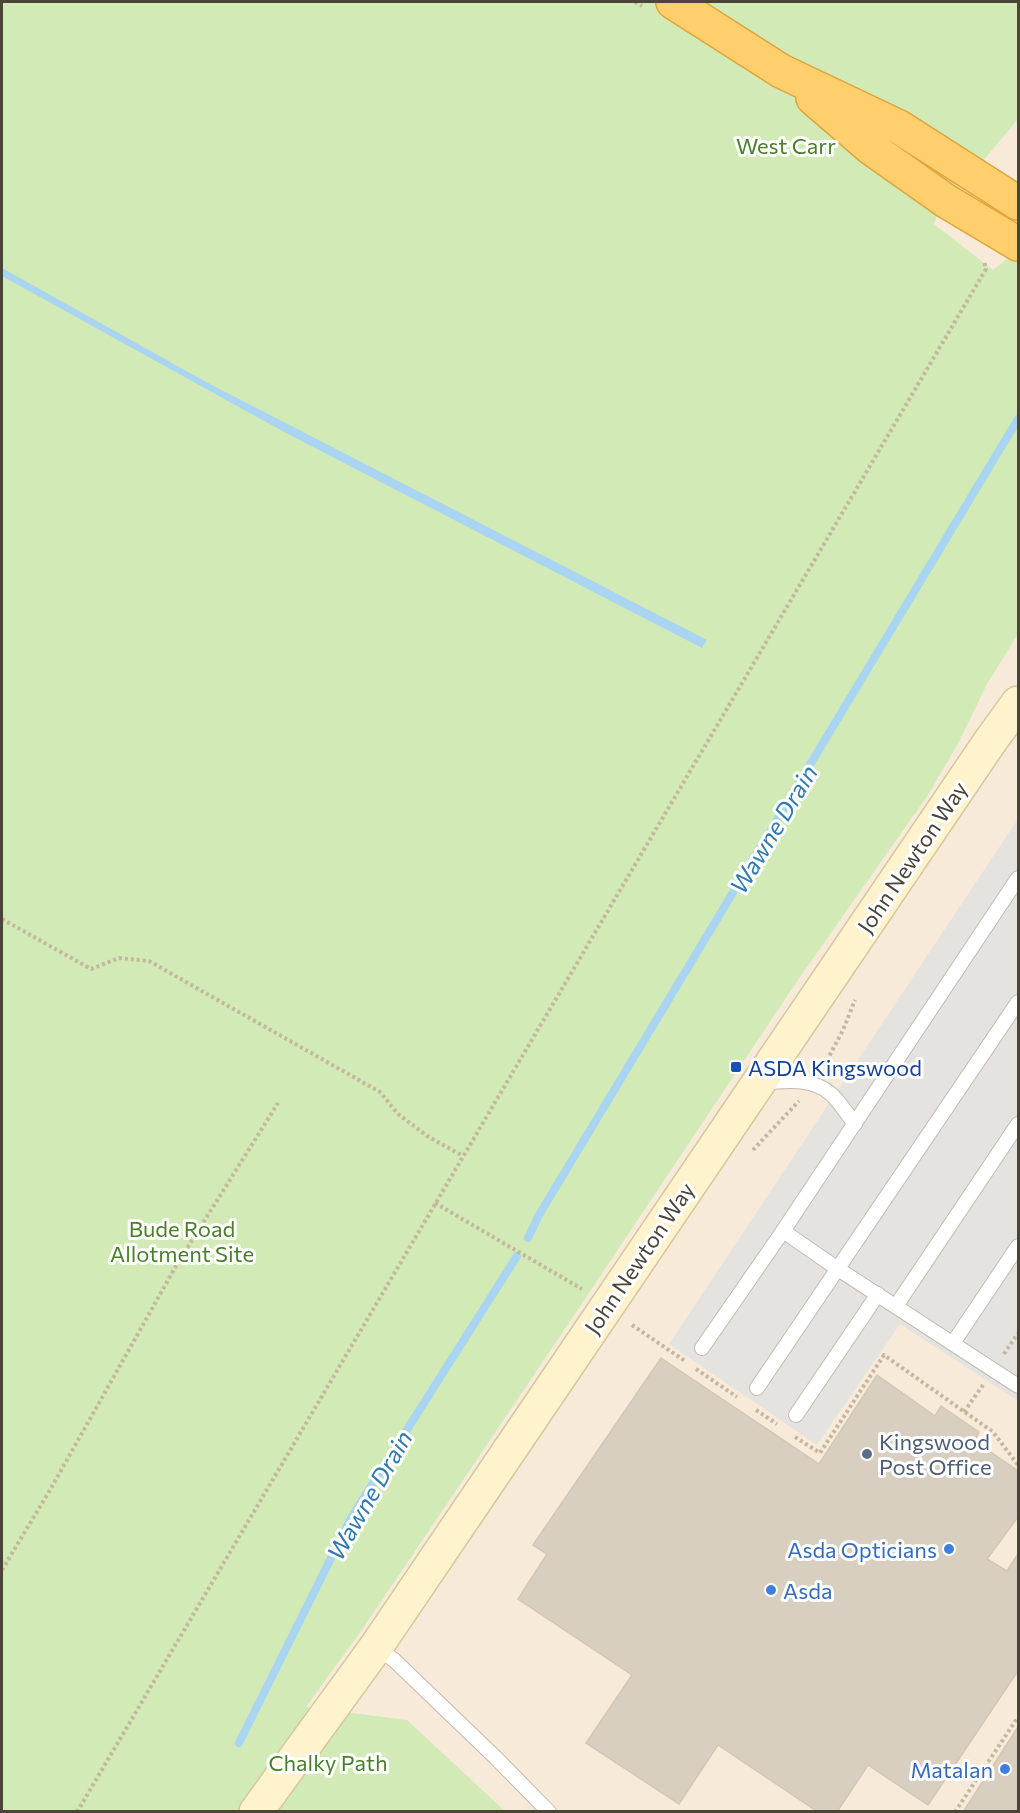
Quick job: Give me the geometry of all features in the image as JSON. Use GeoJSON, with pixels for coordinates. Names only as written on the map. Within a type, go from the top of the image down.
{"type":"FeatureCollection","features":[{"type":"Feature","properties":{"kind":"highway"},"geometry":{"type":"LineString","coordinates":[[673,2],[781,71],[899,127],[1018,203]]}},
{"type":"Feature","properties":{"kind":"highway"},"geometry":{"type":"LineString","coordinates":[[781,71],[871,148],[946,201],[1018,244]]}},
{"type":"Feature","properties":{"kind":"street","name":"John Newton Way"},"geometry":{"type":"LineString","coordinates":[[256,1812],[376,1647],[607,1304],[1018,703]]}},
{"type":"Feature","properties":{"kind":"lane"},"geometry":{"type":"LineString","coordinates":[[702,1348],[855,1124],[1018,878]]}},
{"type":"Feature","properties":{"kind":"lane"},"geometry":{"type":"LineString","coordinates":[[758,1388],[1018,1002]]}},
{"type":"Feature","properties":{"kind":"lane"},"geometry":{"type":"LineString","coordinates":[[758,1084],[787,1080],[815,1084],[831,1094],[855,1124]]}},
{"type":"Feature","properties":{"kind":"lane"},"geometry":{"type":"LineString","coordinates":[[896,1306],[1018,1124]]}},
{"type":"Feature","properties":{"kind":"lane"},"geometry":{"type":"LineString","coordinates":[[783,1231],[1018,1386]]}},
{"type":"Feature","properties":{"kind":"lane"},"geometry":{"type":"LineString","coordinates":[[953,1343],[1018,1246]]}},
{"type":"Feature","properties":{"kind":"lane"},"geometry":{"type":"LineString","coordinates":[[796,1415],[878,1294]]}},
{"type":"Feature","properties":{"kind":"lane"},"geometry":{"type":"LineString","coordinates":[[376,1647],[394,1660],[549,1812]]}},
{"type":"Feature","properties":{"kind":"path"},"geometry":{"type":"LineString","coordinates":[[77,1812],[986,269],[984,259]]}},
{"type":"Feature","properties":{"kind":"path"},"geometry":{"type":"LineString","coordinates":[[2,919],[91,969],[119,958],[149,961],[380,1092],[398,1114],[427,1136],[463,1156]]}},
{"type":"Feature","properties":{"kind":"path"},"geometry":{"type":"LineString","coordinates":[[2,1570],[50,1490],[176,1266],[278,1103]]}},
{"type":"Feature","properties":{"kind":"path"},"geometry":{"type":"LineString","coordinates":[[435,1203],[607,1304],[629,1323],[737,1397]]}},
{"type":"Feature","properties":{"kind":"path"},"geometry":{"type":"LineString","coordinates":[[794,1436],[820,1454],[884,1355],[993,1432],[1018,1465]]}},
{"type":"Feature","properties":{"kind":"path"},"geometry":{"type":"LineString","coordinates":[[747,1403],[786,1430]]}},
{"type":"Feature","properties":{"kind":"path"},"geometry":{"type":"LineString","coordinates":[[955,1812],[1018,1717]]}},
{"type":"Feature","properties":{"kind":"shaded area"},"geometry":{"type":"Polygon","coordinates":[[[1018,119],[1018,256],[1014,253],[993,271],[934,224],[936,216],[1018,119]]]}},
{"type":"Feature","properties":{"kind":"shaded area"},"geometry":{"type":"Polygon","coordinates":[[[1018,634],[1018,1811],[505,1811],[407,1720],[305,1707],[366,1624],[800,977],[928,795],[958,744],[987,684],[1018,634]]]}},
{"type":"Feature","properties":{"kind":"shaded area"},"geometry":{"type":"Polygon","coordinates":[[[1018,819],[1018,1401],[900,1324],[817,1445],[669,1344],[1018,819]]]}},
{"type":"Feature","properties":{"kind":"green space"},"geometry":{"type":"Polygon","coordinates":[[[2,2],[1018,2],[1018,119],[937,216],[934,224],[993,270],[1015,253],[1018,256],[1018,634],[987,684],[958,744],[928,795],[800,977],[366,1624],[306,1707],[407,1720],[505,1811],[2,1812],[2,2]]]}},
{"type":"Feature","properties":{"kind":"water"},"geometry":{"type":"Polygon","coordinates":[[[2,268],[206,382],[707,640],[702,648],[286,433],[2,276],[2,268]]]}},
{"type":"Feature","properties":{"kind":"building","name":"Asda"},"geometry":{"type":"Polygon","coordinates":[[[661,1358],[819,1464],[877,1375],[935,1416],[941,1406],[979,1432],[975,1441],[1018,1471],[1018,1517],[987,1559],[1007,1571],[1018,1554],[1018,1671],[928,1805],[868,1765],[837,1812],[818,1812],[718,1745],[679,1804],[586,1743],[632,1675],[518,1599],[547,1554],[533,1545],[661,1358]]]}},
{"type":"Feature","properties":{"kind":"building","name":"Matalan"},"geometry":{"type":"Polygon","coordinates":[[[1018,1727],[1018,1812],[963,1812],[1018,1727]]]}},
{"type":"Feature","properties":{"kind":"waterway","name":"Wawne Drain"},"geometry":{"type":"LineString","coordinates":[[528,1238],[539,1215],[1018,419]]}},
{"type":"Feature","properties":{"kind":"waterway","name":"Wawne Drain"},"geometry":{"type":"LineString","coordinates":[[239,1743],[351,1518],[517,1256]]}},
{"type":"Feature","properties":{"kind":"place","name":"ASDA Kingswood"},"geometry":{"type":"Point","coordinates":[736,1067]}},
{"type":"Feature","properties":{"kind":"place","name":"Kingswood Post Office"},"geometry":{"type":"Point","coordinates":[867,1454]}},
{"type":"Feature","properties":{"kind":"place","name":"Asda Opticians"},"geometry":{"type":"Point","coordinates":[949,1549]}},
{"type":"Feature","properties":{"kind":"place","name":"Asda"},"geometry":{"type":"Point","coordinates":[771,1590]}},
{"type":"Feature","properties":{"kind":"place","name":"Matalan"},"geometry":{"type":"Point","coordinates":[1005,1769]}},
{"type":"Feature","properties":{"kind":"park label","name":"West Carr"},"geometry":{"type":"Point","coordinates":[786,145]}},
{"type":"Feature","properties":{"kind":"park label","name":"Bude Road Allotment Site"},"geometry":{"type":"Point","coordinates":[182,1240]}},
{"type":"Feature","properties":{"kind":"park label","name":"Chalky Path"},"geometry":{"type":"Point","coordinates":[328,1762]}}]}
